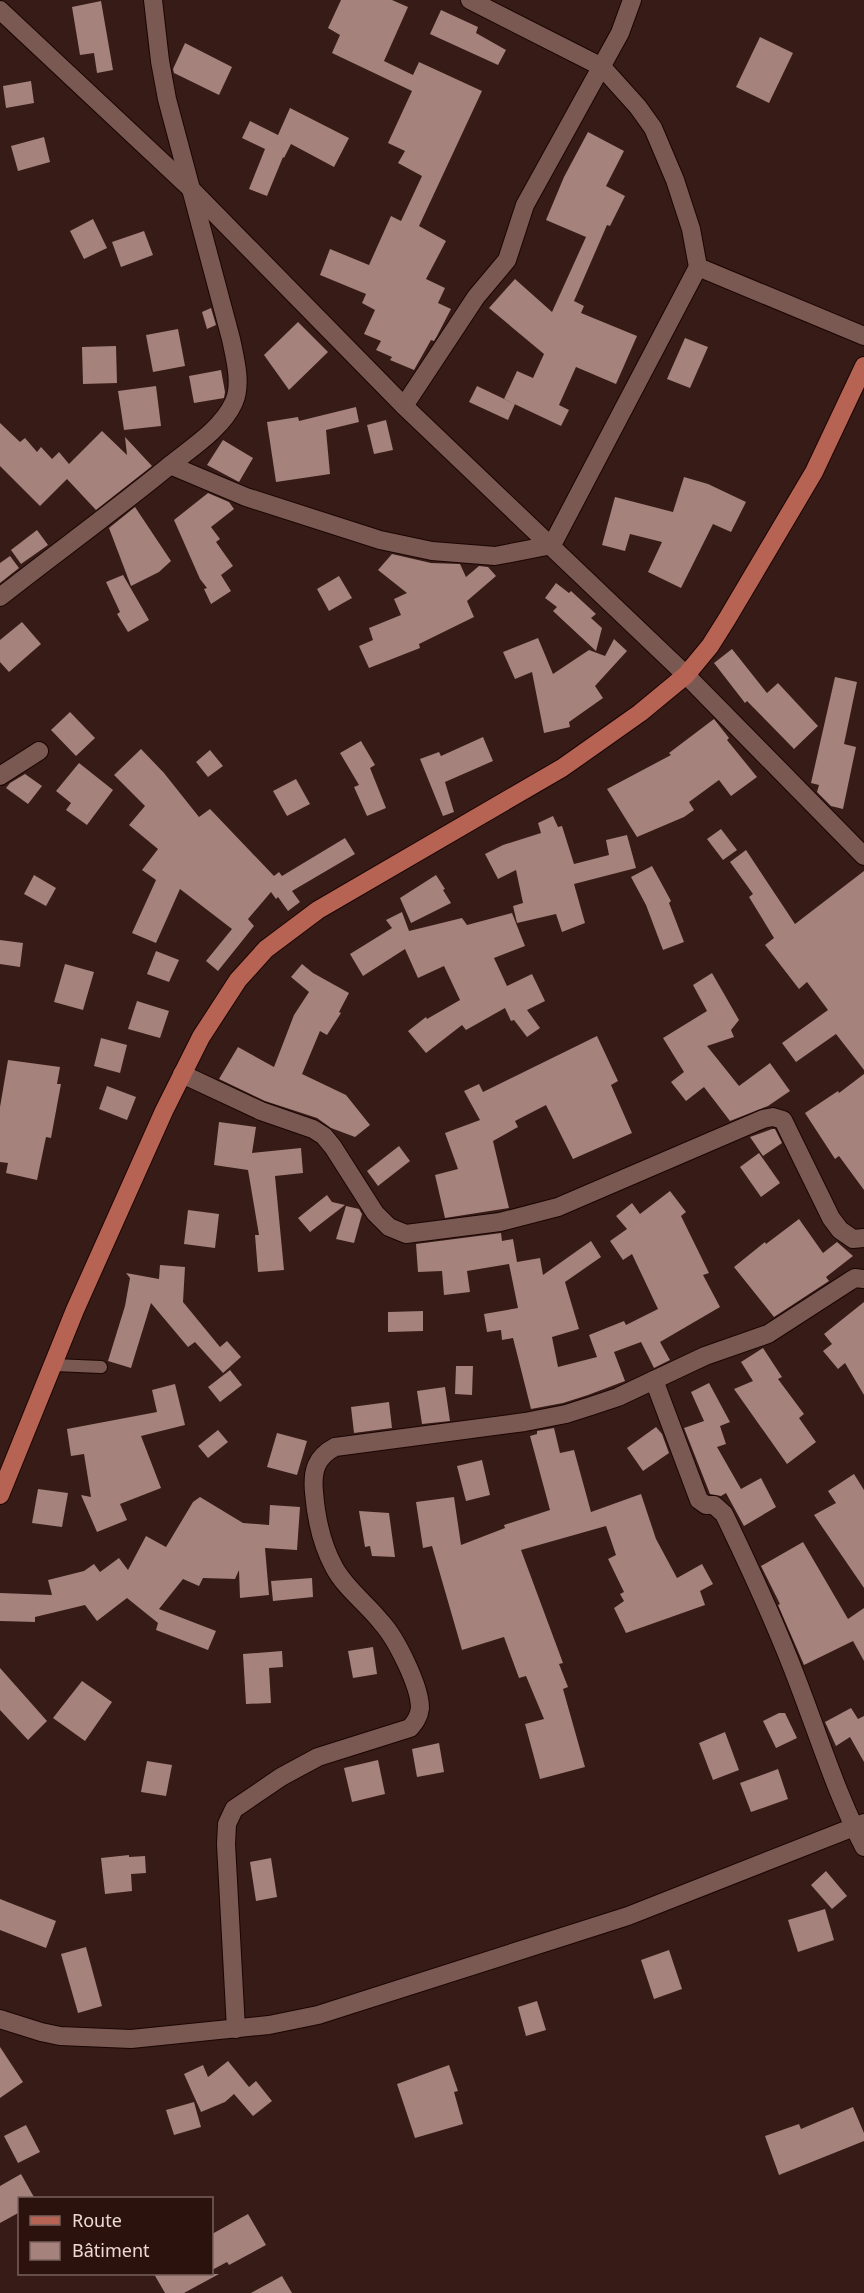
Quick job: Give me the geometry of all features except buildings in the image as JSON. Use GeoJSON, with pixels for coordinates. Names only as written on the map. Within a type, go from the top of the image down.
{"type":"FeatureCollection","features":[{"type":"Feature","properties":{"kind":"main road"},"geometry":{"type":"LineString","coordinates":[[0,1495],[103,1247],[182,1074],[201,1037],[251,963],[283,935],[318,910],[562,768],[615,732],[686,675],[722,628],[814,472],[864,366]]}},
{"type":"Feature","properties":{"kind":"street"},"geometry":{"type":"LineString","coordinates":[[0,597],[170,465],[219,423],[234,402],[236,368],[231,339],[167,99],[153,0]]}},
{"type":"Feature","properties":{"kind":"street"},"geometry":{"type":"LineString","coordinates":[[470,0],[602,67],[638,107],[652,128],[675,180],[691,229],[698,267],[552,545]]}},
{"type":"Feature","properties":{"kind":"street"},"geometry":{"type":"LineString","coordinates":[[404,406],[476,297],[507,260],[525,205],[620,33],[632,0]]}},
{"type":"Feature","properties":{"kind":"street"},"geometry":{"type":"LineString","coordinates":[[0,10],[190,188],[404,406],[686,675],[864,856]]}},
{"type":"Feature","properties":{"kind":"street"},"geometry":{"type":"LineString","coordinates":[[698,267],[864,336]]}},
{"type":"Feature","properties":{"kind":"street"},"geometry":{"type":"LineString","coordinates":[[170,465],[246,497],[380,540],[432,551],[495,556],[552,545]]}},
{"type":"Feature","properties":{"kind":"street"},"geometry":{"type":"LineString","coordinates":[[0,776],[39,751]]}},
{"type":"Feature","properties":{"kind":"street"},"geometry":{"type":"LineString","coordinates":[[182,1074],[261,1111],[324,1136],[375,1213],[389,1227],[406,1234],[500,1222],[558,1207],[763,1119],[773,1117],[783,1120],[831,1218],[840,1230],[853,1239],[864,1238]]}},
{"type":"Feature","properties":{"kind":"street"},"geometry":{"type":"LineString","coordinates":[[236,2029],[226,1844],[227,1824],[234,1809],[281,1777],[318,1757],[411,1728],[417,1720],[420,1708],[418,1693],[394,1637],[354,1594],[334,1568],[321,1538],[315,1514],[313,1488],[315,1468],[323,1453],[335,1447],[422,1437],[566,1414],[618,1397],[705,1356],[768,1334],[855,1278],[864,1279]]}},
{"type":"Feature","properties":{"kind":"street"},"geometry":{"type":"LineString","coordinates":[[654,1380],[699,1500],[714,1505],[723,1514],[770,1609],[824,1758],[859,1826],[864,1847]]}},
{"type":"Feature","properties":{"kind":"street"},"geometry":{"type":"LineString","coordinates":[[0,2019],[60,2036],[119,2039],[236,2029],[318,2015],[628,1916],[859,1826]]}},
{"type":"Feature","properties":{"kind":"lane"},"geometry":{"type":"LineString","coordinates":[[54,1365],[101,1367]]}}]}
